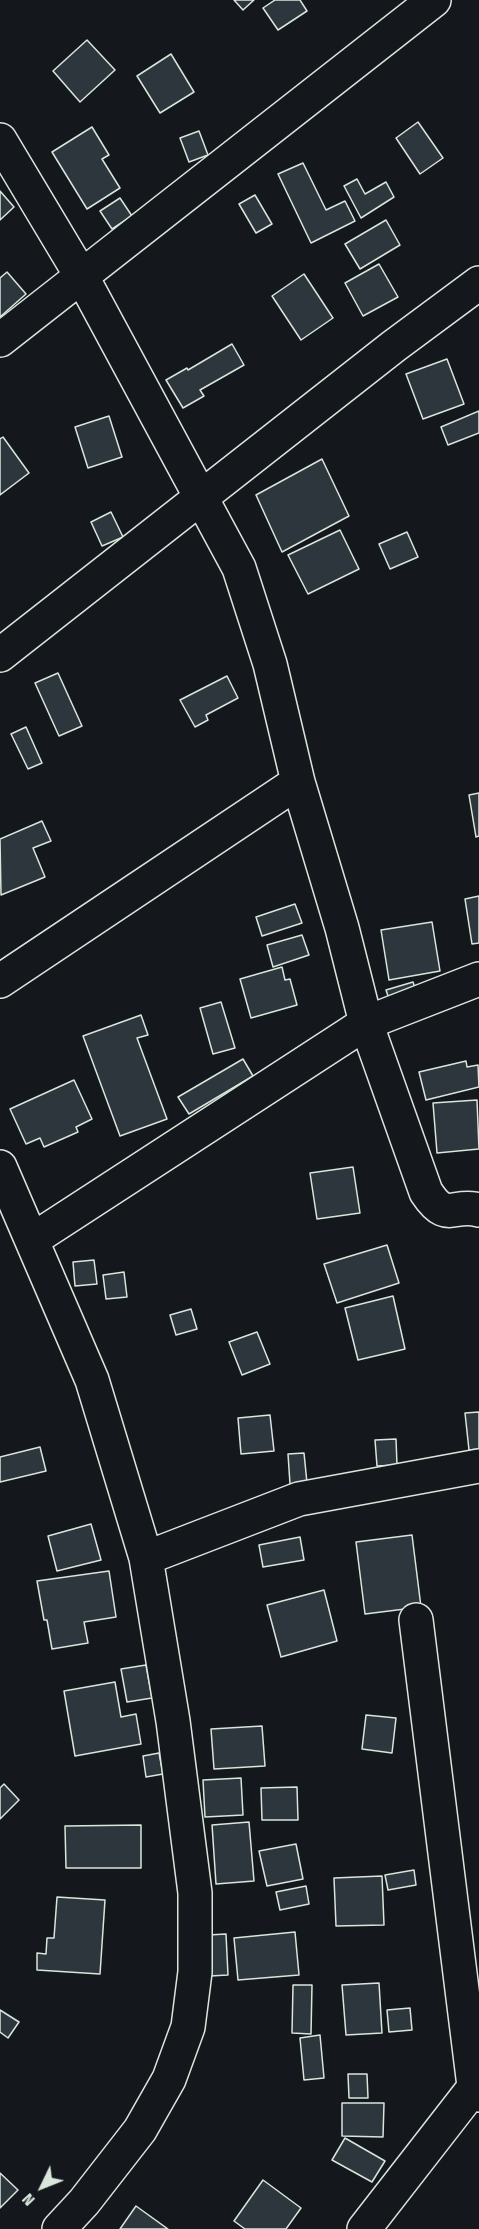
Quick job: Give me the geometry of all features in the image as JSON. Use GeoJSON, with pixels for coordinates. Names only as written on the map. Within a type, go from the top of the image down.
{"type":"FeatureCollection","features":[{"type":"Feature","properties":{"kind":"street"},"geometry":{"type":"LineString","coordinates":[[0,340],[434,0]]}},
{"type":"Feature","properties":{"kind":"street"},"geometry":{"type":"LineString","coordinates":[[0,140],[82,277],[240,568],[270,664],[298,782],[342,928],[366,1023],[426,1191],[435,1207],[449,1211],[479,1210]]}},
{"type":"Feature","properties":{"kind":"street"},"geometry":{"type":"LineString","coordinates":[[0,655],[393,346],[479,283]]}},
{"type":"Feature","properties":{"kind":"street"},"geometry":{"type":"LineString","coordinates":[[0,981],[298,782]]}},
{"type":"Feature","properties":{"kind":"street"},"geometry":{"type":"LineString","coordinates":[[32,1240],[366,1023],[479,979]]}},
{"type":"Feature","properties":{"kind":"street"},"geometry":{"type":"LineString","coordinates":[[1,1173],[92,1380],[146,1558],[173,1721],[195,1893],[195,1972],[188,2027],[169,2079],[140,2130],[84,2202],[59,2229]]}},
{"type":"Feature","properties":{"kind":"street"},"geometry":{"type":"LineString","coordinates":[[146,1558],[299,1499],[479,1466]]}},
{"type":"Feature","properties":{"kind":"street"},"geometry":{"type":"LineString","coordinates":[[364,2229],[477,2088],[416,1620]]}},
{"type":"Feature","properties":{"kind":"building"},"geometry":{"type":"Polygon","coordinates":[[[234,0],[254,0],[243,10],[234,0]]]}},
{"type":"Feature","properties":{"kind":"building"},"geometry":{"type":"Polygon","coordinates":[[[275,0],[300,0],[307,11],[278,30],[263,8],[275,0]]]}},
{"type":"Feature","properties":{"kind":"building"},"geometry":{"type":"Polygon","coordinates":[[[87,40],[115,70],[80,102],[53,71],[87,40]]]}},
{"type":"Feature","properties":{"kind":"building"},"geometry":{"type":"Polygon","coordinates":[[[171,54],[194,92],[160,113],[137,76],[171,54]]]}},
{"type":"Feature","properties":{"kind":"building"},"geometry":{"type":"Polygon","coordinates":[[[418,122],[443,158],[420,174],[396,138],[418,122]]]}},
{"type":"Feature","properties":{"kind":"building"},"geometry":{"type":"Polygon","coordinates":[[[92,127],[109,155],[102,159],[120,188],[87,209],[52,152],[92,127]]]}},
{"type":"Feature","properties":{"kind":"building"},"geometry":{"type":"Polygon","coordinates":[[[199,131],[208,155],[189,162],[180,138],[199,131]]]}},
{"type":"Feature","properties":{"kind":"building"},"geometry":{"type":"Polygon","coordinates":[[[303,163],[326,210],[345,201],[355,221],[311,243],[278,174],[303,163]]]}},
{"type":"Feature","properties":{"kind":"building"},"geometry":{"type":"Polygon","coordinates":[[[357,179],[365,194],[386,182],[394,197],[361,218],[344,186],[357,179]]]}},
{"type":"Feature","properties":{"kind":"building"},"geometry":{"type":"Polygon","coordinates":[[[0,191],[14,207],[0,220],[0,191]]]}},
{"type":"Feature","properties":{"kind":"building"},"geometry":{"type":"Polygon","coordinates":[[[255,195],[272,224],[256,233],[239,204],[255,195]]]}},
{"type":"Feature","properties":{"kind":"building"},"geometry":{"type":"Polygon","coordinates":[[[120,198],[132,216],[112,229],[100,211],[120,198]]]}},
{"type":"Feature","properties":{"kind":"building"},"geometry":{"type":"Polygon","coordinates":[[[386,220],[400,245],[360,269],[345,244],[386,220]]]}},
{"type":"Feature","properties":{"kind":"building"},"geometry":{"type":"Polygon","coordinates":[[[379,264],[398,297],[363,316],[345,283],[379,264]]]}},
{"type":"Feature","properties":{"kind":"building"},"geometry":{"type":"Polygon","coordinates":[[[7,272],[26,294],[0,317],[0,278],[7,272]]]}},
{"type":"Feature","properties":{"kind":"building"},"geometry":{"type":"Polygon","coordinates":[[[304,274],[333,318],[301,340],[272,296],[304,274]]]}},
{"type":"Feature","properties":{"kind":"building"},"geometry":{"type":"Polygon","coordinates":[[[232,344],[244,365],[200,390],[204,396],[183,408],[166,380],[232,344]]]}},
{"type":"Feature","properties":{"kind":"building"},"geometry":{"type":"Polygon","coordinates":[[[447,359],[464,404],[423,419],[406,374],[447,359]]]}},
{"type":"Feature","properties":{"kind":"building"},"geometry":{"type":"Polygon","coordinates":[[[479,411],[479,433],[448,445],[441,427],[479,411]]]}},
{"type":"Feature","properties":{"kind":"building"},"geometry":{"type":"Polygon","coordinates":[[[109,416],[122,457],[88,468],[75,427],[109,416]]]}},
{"type":"Feature","properties":{"kind":"building"},"geometry":{"type":"Polygon","coordinates":[[[3,437],[29,473],[0,495],[0,439],[3,437]]]}},
{"type":"Feature","properties":{"kind":"building"},"geometry":{"type":"Polygon","coordinates":[[[322,459],[349,516],[282,552],[256,495],[322,459]]]}},
{"type":"Feature","properties":{"kind":"building"},"geometry":{"type":"Polygon","coordinates":[[[111,512],[123,537],[102,546],[91,522],[111,512]]]}},
{"type":"Feature","properties":{"kind":"building"},"geometry":{"type":"Polygon","coordinates":[[[340,530],[359,569],[308,594],[288,555],[340,530]]]}},
{"type":"Feature","properties":{"kind":"building"},"geometry":{"type":"Polygon","coordinates":[[[407,532],[418,557],[390,569],[379,544],[407,532]]]}},
{"type":"Feature","properties":{"kind":"building"},"geometry":{"type":"Polygon","coordinates":[[[58,673],[82,726],[59,736],[35,683],[58,673]]]}},
{"type":"Feature","properties":{"kind":"building"},"geometry":{"type":"Polygon","coordinates":[[[227,676],[238,698],[206,715],[208,720],[195,727],[180,700],[227,676]]]}},
{"type":"Feature","properties":{"kind":"building"},"geometry":{"type":"Polygon","coordinates":[[[26,727],[42,763],[28,769],[11,734],[26,727]]]}},
{"type":"Feature","properties":{"kind":"building"},"geometry":{"type":"Polygon","coordinates":[[[479,793],[479,836],[476,837],[469,795],[479,793]]]}},
{"type":"Feature","properties":{"kind":"building"},"geometry":{"type":"Polygon","coordinates":[[[42,821],[51,841],[33,848],[45,877],[1,895],[0,839],[42,821]]]}},
{"type":"Feature","properties":{"kind":"building"},"geometry":{"type":"Polygon","coordinates":[[[479,896],[479,943],[472,944],[465,899],[479,896]]]}},
{"type":"Feature","properties":{"kind":"building"},"geometry":{"type":"Polygon","coordinates":[[[295,904],[302,923],[262,936],[256,917],[295,904]]]}},
{"type":"Feature","properties":{"kind":"building"},"geometry":{"type":"Polygon","coordinates":[[[432,922],[440,971],[389,980],[381,930],[432,922]]]}},
{"type":"Feature","properties":{"kind":"building"},"geometry":{"type":"Polygon","coordinates":[[[302,935],[309,955],[273,967],[267,945],[302,935]]]}},
{"type":"Feature","properties":{"kind":"building"},"geometry":{"type":"Polygon","coordinates":[[[282,967],[285,980],[290,979],[297,1005],[251,1018],[240,979],[282,967]]]}},
{"type":"Feature","properties":{"kind":"building"},"geometry":{"type":"Polygon","coordinates":[[[413,982],[417,994],[390,1002],[386,990],[413,982]]]}},
{"type":"Feature","properties":{"kind":"building"},"geometry":{"type":"Polygon","coordinates":[[[221,1002],[235,1048],[213,1054],[200,1008],[221,1002]]]}},
{"type":"Feature","properties":{"kind":"building"},"geometry":{"type":"Polygon","coordinates":[[[141,1015],[148,1035],[137,1038],[167,1119],[120,1136],[83,1036],[141,1015]]]}},
{"type":"Feature","properties":{"kind":"building"},"geometry":{"type":"Polygon","coordinates":[[[243,1059],[253,1076],[189,1114],[178,1097],[243,1059]]]}},
{"type":"Feature","properties":{"kind":"building"},"geometry":{"type":"Polygon","coordinates":[[[466,1061],[467,1067],[478,1065],[479,1087],[426,1100],[419,1072],[466,1061]]]}},
{"type":"Feature","properties":{"kind":"building"},"geometry":{"type":"Polygon","coordinates":[[[74,1080],[92,1119],[76,1127],[78,1132],[44,1147],[40,1138],[26,1144],[10,1109],[74,1080]]]}},
{"type":"Feature","properties":{"kind":"building"},"geometry":{"type":"Polygon","coordinates":[[[477,1100],[479,1149],[437,1153],[433,1103],[477,1100]]]}},
{"type":"Feature","properties":{"kind":"building"},"geometry":{"type":"Polygon","coordinates":[[[353,1167],[360,1213],[317,1219],[310,1173],[353,1167]]]}},
{"type":"Feature","properties":{"kind":"building"},"geometry":{"type":"Polygon","coordinates":[[[387,1245],[399,1283],[337,1303],[324,1264],[387,1245]]]}},
{"type":"Feature","properties":{"kind":"building"},"geometry":{"type":"Polygon","coordinates":[[[94,1260],[97,1284],[75,1286],[73,1262],[94,1260]]]}},
{"type":"Feature","properties":{"kind":"building"},"geometry":{"type":"Polygon","coordinates":[[[124,1272],[127,1297],[106,1299],[103,1275],[124,1272]]]}},
{"type":"Feature","properties":{"kind":"building"},"geometry":{"type":"Polygon","coordinates":[[[393,1296],[405,1349],[358,1360],[345,1308],[393,1296]]]}},
{"type":"Feature","properties":{"kind":"building"},"geometry":{"type":"Polygon","coordinates":[[[191,1309],[197,1329],[176,1335],[170,1315],[191,1309]]]}},
{"type":"Feature","properties":{"kind":"building"},"geometry":{"type":"Polygon","coordinates":[[[257,1332],[270,1364],[242,1375],[229,1342],[257,1332]]]}},
{"type":"Feature","properties":{"kind":"building"},"geometry":{"type":"Polygon","coordinates":[[[479,1412],[479,1449],[469,1450],[465,1413],[479,1412]]]}},
{"type":"Feature","properties":{"kind":"building"},"geometry":{"type":"Polygon","coordinates":[[[270,1415],[274,1451],[241,1454],[238,1418],[270,1415]]]}},
{"type":"Feature","properties":{"kind":"building"},"geometry":{"type":"Polygon","coordinates":[[[396,1439],[397,1465],[377,1466],[375,1440],[396,1439]]]}},
{"type":"Feature","properties":{"kind":"building"},"geometry":{"type":"Polygon","coordinates":[[[40,1447],[46,1471],[0,1482],[0,1457],[40,1447]]]}},
{"type":"Feature","properties":{"kind":"building"},"geometry":{"type":"Polygon","coordinates":[[[304,1453],[307,1483],[290,1484],[288,1454],[304,1453]]]}},
{"type":"Feature","properties":{"kind":"building"},"geometry":{"type":"Polygon","coordinates":[[[91,1524],[101,1560],[57,1571],[48,1536],[91,1524]]]}},
{"type":"Feature","properties":{"kind":"building"},"geometry":{"type":"Polygon","coordinates":[[[412,1535],[421,1607],[365,1614],[356,1542],[412,1535]]]}},
{"type":"Feature","properties":{"kind":"building"},"geometry":{"type":"Polygon","coordinates":[[[300,1537],[304,1560],[263,1567],[259,1545],[300,1537]]]}},
{"type":"Feature","properties":{"kind":"building"},"geometry":{"type":"Polygon","coordinates":[[[109,1571],[116,1617],[84,1622],[88,1643],[52,1649],[37,1581],[109,1571]]]}},
{"type":"Feature","properties":{"kind":"building"},"geometry":{"type":"Polygon","coordinates":[[[324,1590],[337,1641],[281,1657],[267,1605],[324,1590]]]}},
{"type":"Feature","properties":{"kind":"building"},"geometry":{"type":"Polygon","coordinates":[[[146,1665],[152,1698],[127,1702],[121,1669],[146,1665]]]}},
{"type":"Feature","properties":{"kind":"building"},"geometry":{"type":"Polygon","coordinates":[[[115,1682],[121,1717],[136,1714],[141,1744],[75,1756],[64,1691],[115,1682]]]}},
{"type":"Feature","properties":{"kind":"building"},"geometry":{"type":"Polygon","coordinates":[[[366,1715],[396,1718],[392,1753],[362,1749],[366,1715]]]}},
{"type":"Feature","properties":{"kind":"building"},"geometry":{"type":"Polygon","coordinates":[[[262,1726],[265,1766],[214,1769],[211,1729],[262,1726]]]}},
{"type":"Feature","properties":{"kind":"building"},"geometry":{"type":"Polygon","coordinates":[[[159,1753],[163,1774],[146,1777],[143,1756],[159,1753]]]}},
{"type":"Feature","properties":{"kind":"building"},"geometry":{"type":"Polygon","coordinates":[[[241,1778],[243,1815],[205,1817],[203,1780],[241,1778]]]}},
{"type":"Feature","properties":{"kind":"building"},"geometry":{"type":"Polygon","coordinates":[[[4,1784],[19,1800],[0,1819],[0,1788],[4,1784]]]}},
{"type":"Feature","properties":{"kind":"building"},"geometry":{"type":"Polygon","coordinates":[[[297,1787],[298,1820],[262,1820],[261,1788],[297,1787]]]}},
{"type":"Feature","properties":{"kind":"building"},"geometry":{"type":"Polygon","coordinates":[[[249,1822],[254,1881],[216,1884],[212,1825],[249,1822]]]}},
{"type":"Feature","properties":{"kind":"building"},"geometry":{"type":"Polygon","coordinates":[[[141,1825],[141,1868],[66,1868],[65,1826],[141,1825]]]}},
{"type":"Feature","properties":{"kind":"building"},"geometry":{"type":"Polygon","coordinates":[[[296,1844],[303,1879],[267,1886],[259,1851],[296,1844]]]}},
{"type":"Feature","properties":{"kind":"building"},"geometry":{"type":"Polygon","coordinates":[[[414,1870],[416,1885],[388,1890],[385,1875],[414,1870]]]}},
{"type":"Feature","properties":{"kind":"building"},"geometry":{"type":"Polygon","coordinates":[[[382,1876],[384,1925],[336,1926],[334,1878],[382,1876]]]}},
{"type":"Feature","properties":{"kind":"building"},"geometry":{"type":"Polygon","coordinates":[[[306,1886],[309,1904],[280,1910],[276,1892],[306,1886]]]}},
{"type":"Feature","properties":{"kind":"building"},"geometry":{"type":"Polygon","coordinates":[[[57,1897],[105,1900],[100,1974],[37,1970],[37,1953],[46,1954],[47,1938],[54,1938],[57,1897]]]}},
{"type":"Feature","properties":{"kind":"building"},"geometry":{"type":"Polygon","coordinates":[[[295,1932],[299,1975],[238,1980],[234,1938],[295,1932]]]}},
{"type":"Feature","properties":{"kind":"building"},"geometry":{"type":"Polygon","coordinates":[[[226,1934],[228,1975],[210,1976],[208,1935],[226,1934]]]}},
{"type":"Feature","properties":{"kind":"building"},"geometry":{"type":"Polygon","coordinates":[[[379,1983],[382,2033],[346,2035],[342,1985],[379,1983]]]}},
{"type":"Feature","properties":{"kind":"building"},"geometry":{"type":"Polygon","coordinates":[[[293,1985],[312,1985],[311,2034],[292,2033],[293,1985]]]}},
{"type":"Feature","properties":{"kind":"building"},"geometry":{"type":"Polygon","coordinates":[[[410,2008],[412,2030],[389,2032],[387,2010],[410,2008]]]}},
{"type":"Feature","properties":{"kind":"building"},"geometry":{"type":"Polygon","coordinates":[[[0,2010],[19,2022],[8,2038],[0,2032],[0,2010]]]}},
{"type":"Feature","properties":{"kind":"building"},"geometry":{"type":"Polygon","coordinates":[[[320,2035],[324,2078],[304,2080],[300,2038],[320,2035]]]}},
{"type":"Feature","properties":{"kind":"building"},"geometry":{"type":"Polygon","coordinates":[[[348,2074],[367,2074],[368,2098],[349,2098],[348,2074]]]}},
{"type":"Feature","properties":{"kind":"building"},"geometry":{"type":"Polygon","coordinates":[[[342,2103],[384,2103],[383,2137],[342,2136],[342,2103]]]}},
{"type":"Feature","properties":{"kind":"building"},"geometry":{"type":"Polygon","coordinates":[[[345,2138],[385,2161],[372,2182],[332,2160],[345,2138]]]}},
{"type":"Feature","properties":{"kind":"building"},"geometry":{"type":"Polygon","coordinates":[[[0,2173],[18,2190],[0,2208],[0,2173]]]}},
{"type":"Feature","properties":{"kind":"building"},"geometry":{"type":"Polygon","coordinates":[[[263,2180],[301,2208],[286,2229],[245,2229],[234,2221],[263,2180]]]}},
{"type":"Feature","properties":{"kind":"building"},"geometry":{"type":"Polygon","coordinates":[[[136,2206],[168,2229],[120,2229],[136,2206]]]}}]}
